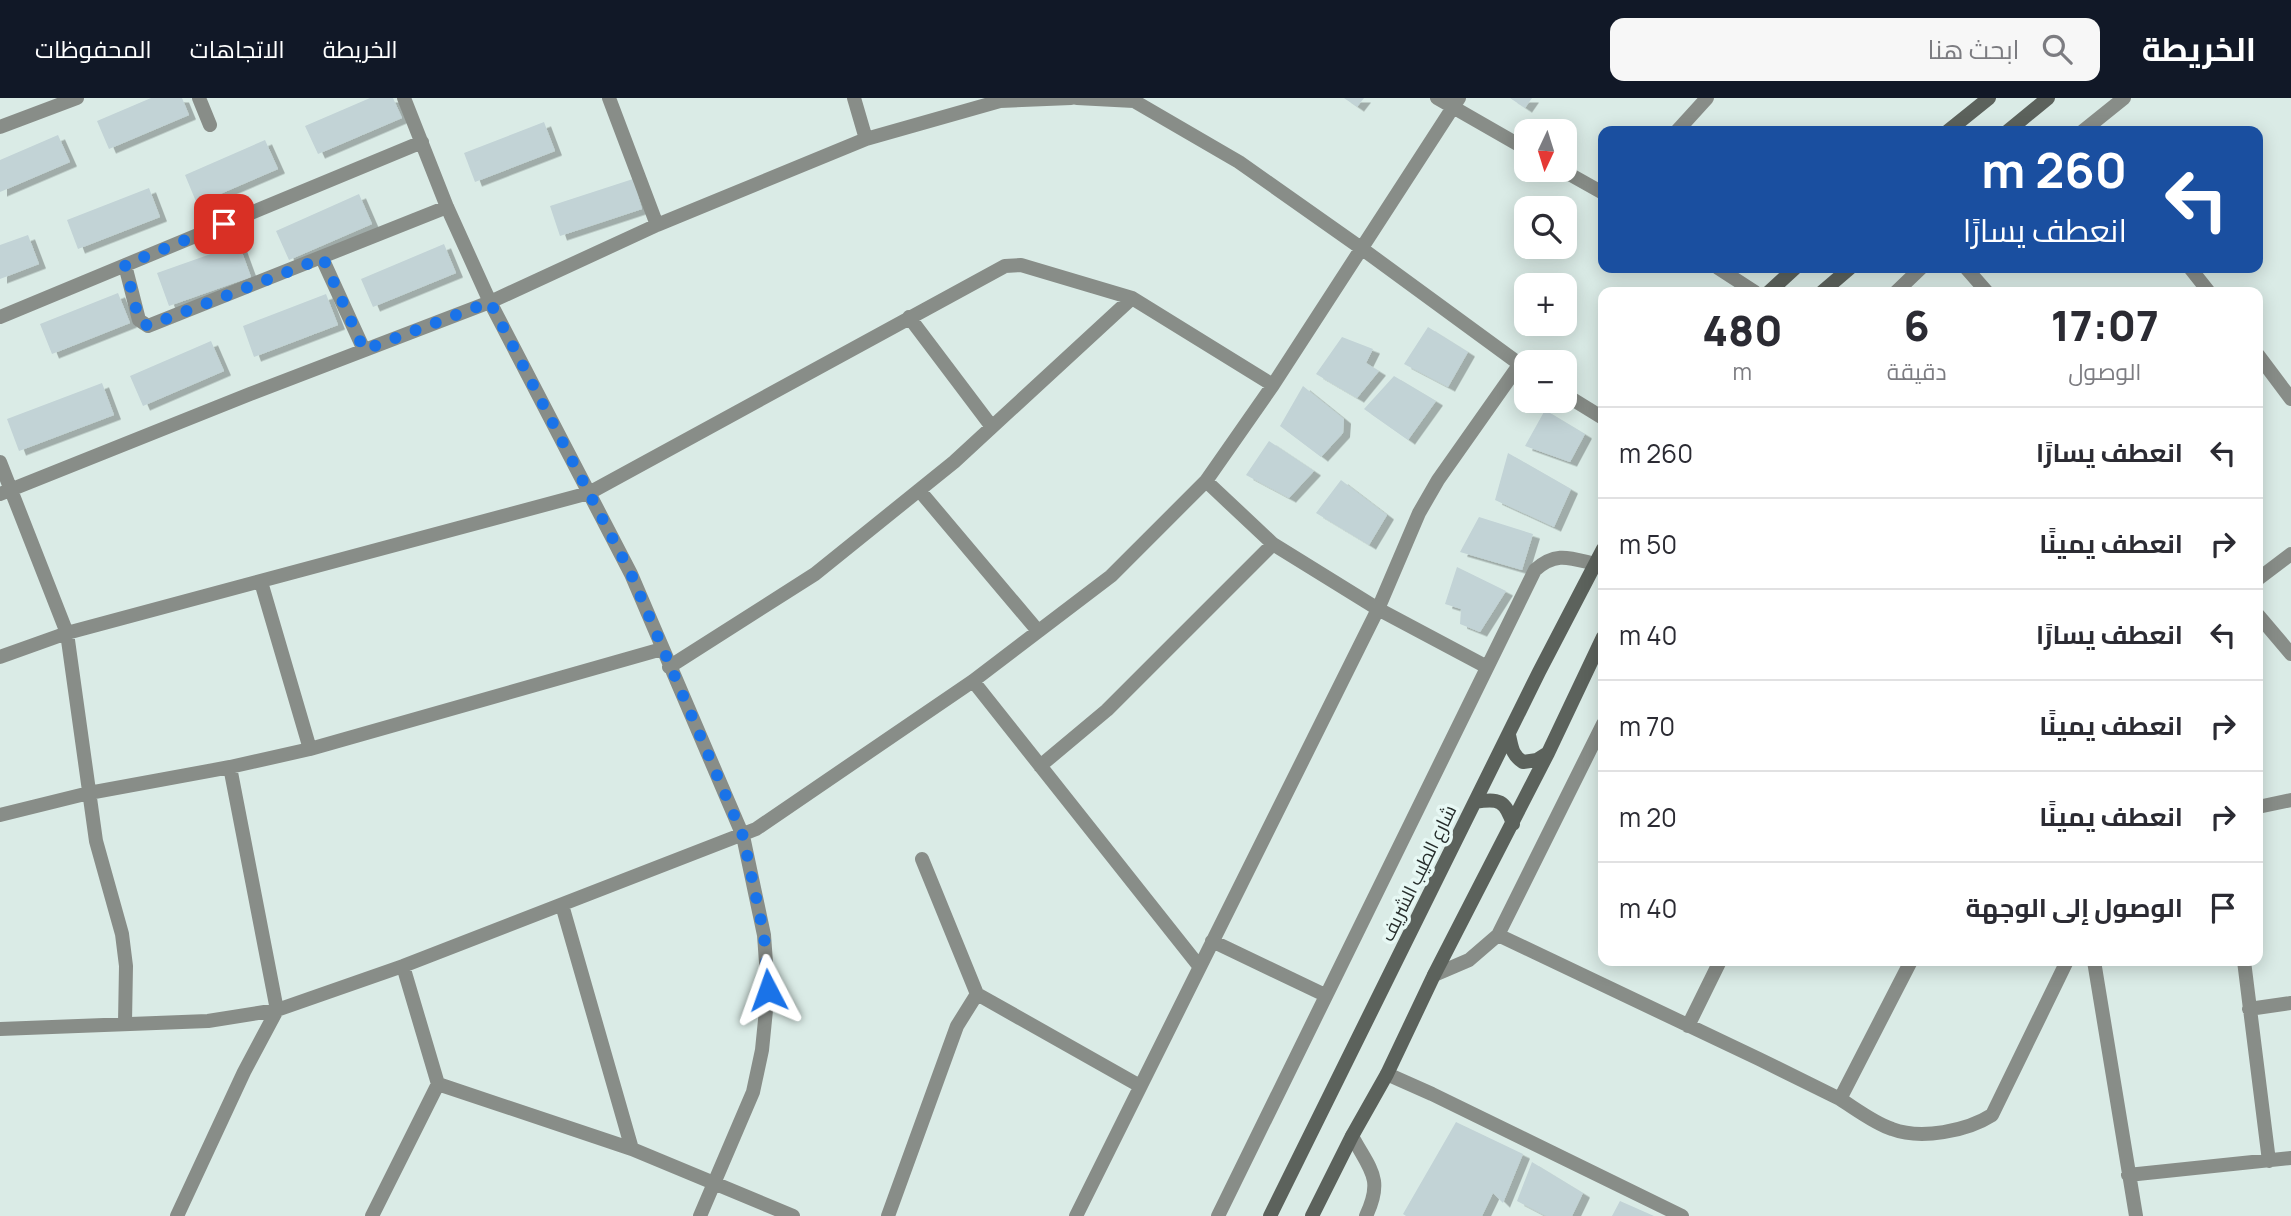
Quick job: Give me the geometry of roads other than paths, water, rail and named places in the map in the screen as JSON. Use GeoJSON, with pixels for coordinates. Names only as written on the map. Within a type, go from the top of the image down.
{"type":"FeatureCollection","features":[{"type":"Feature","properties":{"kind":"main road"},"geometry":{"type":"LineString","coordinates":[[1954,126],[1989,98]]}},
{"type":"Feature","properties":{"kind":"main road"},"geometry":{"type":"LineString","coordinates":[[2014,126],[2048,98]]}},
{"type":"Feature","properties":{"kind":"main road"},"geometry":{"type":"LineString","coordinates":[[1775,287],[1790,273]]}},
{"type":"Feature","properties":{"kind":"main road"},"geometry":{"type":"LineString","coordinates":[[1828,287],[1844,273]]}},
{"type":"Feature","properties":{"kind":"main road","name":"شارع الطيب الشريف"},"geometry":{"type":"LineString","coordinates":[[1270,1216],[1598,558]]}},
{"type":"Feature","properties":{"kind":"main road"},"geometry":{"type":"LineString","coordinates":[[1312,1216],[1513,824],[1598,648]]}},
{"type":"Feature","properties":{"kind":"main road"},"geometry":{"type":"LineString","coordinates":[[1510,735],[1512,750],[1523,762],[1536,760],[1548,753]]}},
{"type":"Feature","properties":{"kind":"main road"},"geometry":{"type":"LineString","coordinates":[[1475,802],[1490,799],[1499,801],[1508,809],[1513,824]]}},
{"type":"Feature","properties":{"kind":"street"},"geometry":{"type":"LineString","coordinates":[[0,127],[77,98]]}},
{"type":"Feature","properties":{"kind":"street"},"geometry":{"type":"LineString","coordinates":[[199,98],[210,125]]}},
{"type":"Feature","properties":{"kind":"street"},"geometry":{"type":"LineString","coordinates":[[404,98],[447,207],[490,302],[631,574],[743,836],[764,935],[768,990],[762,1050],[753,1092],[700,1216]]}},
{"type":"Feature","properties":{"kind":"street"},"geometry":{"type":"LineString","coordinates":[[608,98],[657,225]]}},
{"type":"Feature","properties":{"kind":"street"},"geometry":{"type":"LineString","coordinates":[[854,98],[866,139]]}},
{"type":"Feature","properties":{"kind":"street"},"geometry":{"type":"LineString","coordinates":[[6,492],[490,302],[657,225],[866,139],[1000,100],[1071,98]]}},
{"type":"Feature","properties":{"kind":"street"},"geometry":{"type":"LineString","coordinates":[[1077,98],[1134,100],[1239,162],[1361,247],[1514,360]]}},
{"type":"Feature","properties":{"kind":"street"},"geometry":{"type":"LineString","coordinates":[[1437,98],[1456,103],[1514,141]]}},
{"type":"Feature","properties":{"kind":"street"},"geometry":{"type":"LineString","coordinates":[[1682,126],[1707,98]]}},
{"type":"Feature","properties":{"kind":"street"},"geometry":{"type":"LineString","coordinates":[[2090,126],[2124,98]]}},
{"type":"Feature","properties":{"kind":"street"},"geometry":{"type":"LineString","coordinates":[[0,1029],[208,1021],[277,1010],[403,966],[756,829],[972,681],[1111,576],[1206,481],[1273,385],[1456,103]]}},
{"type":"Feature","properties":{"kind":"street"},"geometry":{"type":"LineString","coordinates":[[0,317],[422,142]]}},
{"type":"Feature","properties":{"kind":"street"},"geometry":{"type":"LineString","coordinates":[[1577,178],[1598,190]]}},
{"type":"Feature","properties":{"kind":"street"},"geometry":{"type":"LineString","coordinates":[[125,265],[139,320],[148,326],[447,207]]}},
{"type":"Feature","properties":{"kind":"street"},"geometry":{"type":"LineString","coordinates":[[323,258],[364,350]]}},
{"type":"Feature","properties":{"kind":"street"},"geometry":{"type":"LineString","coordinates":[[0,657],[67,633],[589,494],[1005,266],[1021,265],[1132,298],[1273,385]]}},
{"type":"Feature","properties":{"kind":"street"},"geometry":{"type":"LineString","coordinates":[[1726,273],[1747,287]]}},
{"type":"Feature","properties":{"kind":"street"},"geometry":{"type":"LineString","coordinates":[[1901,287],[1916,273]]}},
{"type":"Feature","properties":{"kind":"street"},"geometry":{"type":"LineString","coordinates":[[1970,273],[1983,287]]}},
{"type":"Feature","properties":{"kind":"street"},"geometry":{"type":"LineString","coordinates":[[2194,273],[2205,287]]}},
{"type":"Feature","properties":{"kind":"street"},"geometry":{"type":"LineString","coordinates":[[669,667],[815,574],[992,427],[1132,298]]}},
{"type":"Feature","properties":{"kind":"street"},"geometry":{"type":"LineString","coordinates":[[909,317],[992,427]]}},
{"type":"Feature","properties":{"kind":"street"},"geometry":{"type":"LineString","coordinates":[[2263,362],[2291,399]]}},
{"type":"Feature","properties":{"kind":"street"},"geometry":{"type":"LineString","coordinates":[[1076,1216],[1378,609],[1419,513],[1438,480],[1514,379]]}},
{"type":"Feature","properties":{"kind":"street"},"geometry":{"type":"LineString","coordinates":[[1577,402],[1598,415]]}},
{"type":"Feature","properties":{"kind":"street"},"geometry":{"type":"LineString","coordinates":[[0,462],[6,492],[67,633],[98,852],[122,934],[126,966],[125,1023]]}},
{"type":"Feature","properties":{"kind":"street"},"geometry":{"type":"LineString","coordinates":[[1206,481],[1273,544],[1378,609],[1487,667]]}},
{"type":"Feature","properties":{"kind":"street"},"geometry":{"type":"LineString","coordinates":[[919,490],[1038,631]]}},
{"type":"Feature","properties":{"kind":"street"},"geometry":{"type":"LineString","coordinates":[[1040,766],[1107,710],[1273,544]]}},
{"type":"Feature","properties":{"kind":"street"},"geometry":{"type":"LineString","coordinates":[[2263,575],[2291,554]]}},
{"type":"Feature","properties":{"kind":"street"},"geometry":{"type":"LineString","coordinates":[[1218,1216],[1535,570],[1556,557],[1595,564]]}},
{"type":"Feature","properties":{"kind":"street"},"geometry":{"type":"LineString","coordinates":[[261,582],[310,749]]}},
{"type":"Feature","properties":{"kind":"street"},"geometry":{"type":"LineString","coordinates":[[2263,621],[2291,654]]}},
{"type":"Feature","properties":{"kind":"street"},"geometry":{"type":"LineString","coordinates":[[0,815],[89,793],[310,749],[662,649]]}},
{"type":"Feature","properties":{"kind":"street"},"geometry":{"type":"LineString","coordinates":[[972,681],[1199,966]]}},
{"type":"Feature","properties":{"kind":"street"},"geometry":{"type":"LineString","coordinates":[[1434,975],[1469,960],[1498,935],[1598,734]]}},
{"type":"Feature","properties":{"kind":"street"},"geometry":{"type":"LineString","coordinates":[[177,1216],[244,1072],[277,1010],[230,767]]}},
{"type":"Feature","properties":{"kind":"street"},"geometry":{"type":"LineString","coordinates":[[2263,806],[2291,800]]}},
{"type":"Feature","properties":{"kind":"street"},"geometry":{"type":"LineString","coordinates":[[922,859],[977,994],[1140,1086]]}},
{"type":"Feature","properties":{"kind":"street"},"geometry":{"type":"LineString","coordinates":[[562,905],[632,1149]]}},
{"type":"Feature","properties":{"kind":"street"},"geometry":{"type":"LineString","coordinates":[[1498,935],[1840,1100],[1891,1129],[1912,1134],[1951,1131],[1976,1125],[1992,1115],[2065,966]]}},
{"type":"Feature","properties":{"kind":"street"},"geometry":{"type":"LineString","coordinates":[[1212,941],[1325,995]]}},
{"type":"Feature","properties":{"kind":"street"},"geometry":{"type":"LineString","coordinates":[[372,1216],[438,1084],[403,966]]}},
{"type":"Feature","properties":{"kind":"street"},"geometry":{"type":"LineString","coordinates":[[1688,1026],[1718,966]]}},
{"type":"Feature","properties":{"kind":"street"},"geometry":{"type":"LineString","coordinates":[[1840,1100],[1908,966]]}},
{"type":"Feature","properties":{"kind":"street"},"geometry":{"type":"LineString","coordinates":[[2095,966],[2136,1216]]}},
{"type":"Feature","properties":{"kind":"street"},"geometry":{"type":"LineString","coordinates":[[2245,966],[2269,1161]]}},
{"type":"Feature","properties":{"kind":"street"},"geometry":{"type":"LineString","coordinates":[[888,1216],[957,1026],[977,994]]}},
{"type":"Feature","properties":{"kind":"street"},"geometry":{"type":"LineString","coordinates":[[2249,1009],[2291,1003]]}},
{"type":"Feature","properties":{"kind":"street"},"geometry":{"type":"LineString","coordinates":[[1387,1074],[1682,1216]]}},
{"type":"Feature","properties":{"kind":"street"},"geometry":{"type":"LineString","coordinates":[[438,1084],[632,1149],[793,1216]]}},
{"type":"Feature","properties":{"kind":"street"},"geometry":{"type":"LineString","coordinates":[[1352,1136],[1376,1186],[1375,1197],[1366,1216]]}},
{"type":"Feature","properties":{"kind":"street"},"geometry":{"type":"LineString","coordinates":[[2128,1175],[2291,1158]]}}]}
